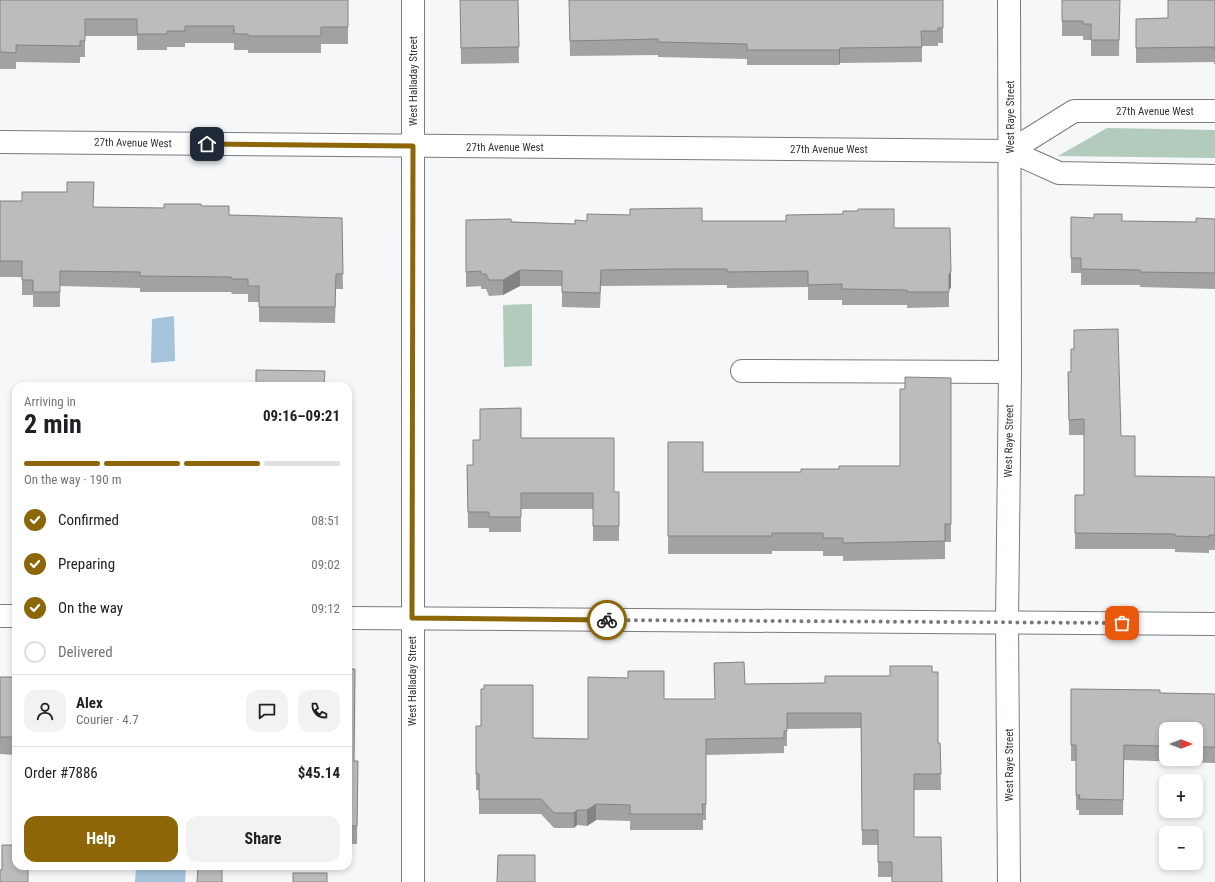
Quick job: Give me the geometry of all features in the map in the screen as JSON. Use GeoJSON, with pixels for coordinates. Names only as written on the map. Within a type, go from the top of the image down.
{"type":"FeatureCollection","features":[{"type":"Feature","properties":{"kind":"street","name":"West Halladay Street"},"geometry":{"type":"LineString","coordinates":[[413,0],[413,882]]}},
{"type":"Feature","properties":{"kind":"street","name":"West Raye Street"},"geometry":{"type":"LineString","coordinates":[[1009,0],[1010,372],[1007,622],[1009,882]]}},
{"type":"Feature","properties":{"kind":"street","name":"27th Avenue West"},"geometry":{"type":"LineString","coordinates":[[1010,151],[1074,111],[1215,112]]}},
{"type":"Feature","properties":{"kind":"street","name":"27th Avenue West"},"geometry":{"type":"LineString","coordinates":[[0,142],[1010,151],[1059,173],[1215,176]]}},
{"type":"Feature","properties":{"kind":"street"},"geometry":{"type":"LineString","coordinates":[[742,371],[1010,372]]}},
{"type":"Feature","properties":{"kind":"street"},"geometry":{"type":"LineString","coordinates":[[0,616],[12,616]]}},
{"type":"Feature","properties":{"kind":"street"},"geometry":{"type":"LineString","coordinates":[[352,618],[1215,624]]}},
{"type":"Feature","properties":{"kind":"green space"},"geometry":{"type":"Polygon","coordinates":[[[1107,128],[1215,130],[1215,158],[1058,156],[1107,128]]]}},
{"type":"Feature","properties":{"kind":"green space"},"geometry":{"type":"Polygon","coordinates":[[[532,304],[532,366],[504,367],[503,305],[532,304]]]}},
{"type":"Feature","properties":{"kind":"water"},"geometry":{"type":"Polygon","coordinates":[[[174,316],[175,361],[151,363],[152,319],[174,316]]]}},
{"type":"Feature","properties":{"kind":"water"},"geometry":{"type":"Polygon","coordinates":[[[136,870],[186,870],[185,882],[135,882],[136,870]]]}},
{"type":"Feature","properties":{"kind":"building"},"geometry":{"type":"Polygon","coordinates":[[[0,0],[348,0],[348,27],[321,27],[321,36],[248,36],[248,34],[234,34],[234,26],[185,26],[185,31],[167,31],[167,34],[137,34],[137,19],[85,19],[85,41],[80,41],[80,46],[16,45],[16,53],[0,52],[0,0]]]}},
{"type":"Feature","properties":{"kind":"building"},"geometry":{"type":"Polygon","coordinates":[[[460,0],[518,0],[519,47],[461,48],[460,0]]]}},
{"type":"Feature","properties":{"kind":"building"},"geometry":{"type":"Polygon","coordinates":[[[569,0],[943,0],[943,28],[938,28],[938,31],[921,31],[922,47],[840,48],[839,50],[747,50],[747,44],[658,42],[658,39],[570,41],[569,0]]]}},
{"type":"Feature","properties":{"kind":"building"},"geometry":{"type":"Polygon","coordinates":[[[1062,0],[1120,0],[1119,40],[1091,40],[1091,24],[1083,24],[1083,21],[1062,21],[1062,0]]]}},
{"type":"Feature","properties":{"kind":"building"},"geometry":{"type":"Polygon","coordinates":[[[1168,0],[1215,0],[1215,49],[1214,47],[1136,48],[1136,19],[1168,18],[1168,0]]]}},
{"type":"Feature","properties":{"kind":"building"},"geometry":{"type":"Polygon","coordinates":[[[67,182],[94,182],[93,207],[164,208],[164,204],[201,204],[201,206],[229,206],[229,215],[342,218],[343,274],[336,274],[335,307],[259,307],[259,286],[248,286],[248,279],[232,279],[231,277],[140,276],[140,272],[60,271],[60,292],[33,292],[33,280],[22,280],[22,261],[0,261],[0,201],[22,201],[22,192],[67,192],[67,182]]]}},
{"type":"Feature","properties":{"kind":"building"},"geometry":{"type":"Polygon","coordinates":[[[702,208],[702,221],[786,221],[786,215],[843,214],[843,211],[858,211],[858,209],[894,209],[894,228],[950,228],[951,272],[949,274],[949,292],[842,289],[842,284],[808,285],[808,271],[727,272],[727,269],[676,269],[601,270],[600,293],[562,292],[562,271],[520,270],[503,280],[489,280],[486,274],[481,274],[481,271],[466,272],[466,220],[511,219],[511,222],[575,224],[575,220],[587,221],[587,214],[630,215],[630,209],[702,208]]]}},
{"type":"Feature","properties":{"kind":"building"},"geometry":{"type":"Polygon","coordinates":[[[1094,214],[1122,214],[1122,221],[1196,222],[1196,218],[1215,219],[1215,273],[1140,272],[1140,270],[1081,269],[1081,258],[1071,258],[1071,217],[1094,218],[1094,214]]]}},
{"type":"Feature","properties":{"kind":"building"},"geometry":{"type":"Polygon","coordinates":[[[1118,329],[1121,436],[1135,436],[1135,476],[1215,477],[1215,535],[1209,535],[1209,537],[1175,536],[1175,534],[1075,533],[1075,495],[1084,495],[1084,419],[1069,420],[1068,372],[1071,372],[1071,349],[1074,349],[1074,330],[1118,329]]]}},
{"type":"Feature","properties":{"kind":"building"},"geometry":{"type":"Polygon","coordinates":[[[256,370],[325,371],[324,382],[256,382],[256,370]]]}},
{"type":"Feature","properties":{"kind":"building"},"geometry":{"type":"Polygon","coordinates":[[[905,377],[951,378],[951,524],[945,524],[945,541],[843,543],[843,538],[823,538],[823,533],[772,533],[772,536],[668,536],[668,442],[703,442],[703,472],[801,472],[801,469],[839,469],[839,466],[900,466],[900,389],[905,389],[905,377]]]}},
{"type":"Feature","properties":{"kind":"building"},"geometry":{"type":"Polygon","coordinates":[[[521,408],[521,438],[614,438],[614,492],[619,492],[619,526],[593,526],[593,493],[521,493],[521,517],[489,517],[489,512],[468,512],[467,465],[473,465],[473,440],[480,440],[480,409],[521,408]]]}},
{"type":"Feature","properties":{"kind":"building"},"geometry":{"type":"Polygon","coordinates":[[[744,662],[745,684],[825,683],[825,676],[890,676],[890,666],[932,666],[932,672],[938,672],[938,743],[940,743],[941,774],[914,774],[914,837],[941,837],[942,882],[892,882],[892,862],[878,862],[878,830],[862,830],[861,713],[787,713],[787,731],[784,731],[784,738],[706,739],[706,804],[702,804],[703,814],[630,814],[630,805],[596,804],[587,810],[577,810],[574,813],[554,813],[541,799],[479,799],[479,774],[476,774],[476,726],[481,726],[481,689],[484,689],[484,685],[533,685],[533,738],[588,739],[588,677],[628,678],[628,671],[664,671],[664,699],[715,699],[714,663],[744,662]]]}},
{"type":"Feature","properties":{"kind":"building"},"geometry":{"type":"Polygon","coordinates":[[[352,669],[355,669],[354,761],[358,761],[357,826],[352,826],[352,669]]]}},
{"type":"Feature","properties":{"kind":"building"},"geometry":{"type":"Polygon","coordinates":[[[0,677],[12,677],[12,737],[0,737],[0,677]]]}},
{"type":"Feature","properties":{"kind":"building"},"geometry":{"type":"Polygon","coordinates":[[[1071,689],[1160,690],[1160,693],[1215,694],[1215,747],[1203,747],[1203,722],[1159,722],[1159,746],[1124,745],[1123,800],[1079,799],[1080,795],[1076,795],[1076,745],[1071,745],[1071,689]]]}},
{"type":"Feature","properties":{"kind":"building"},"geometry":{"type":"Polygon","coordinates":[[[2,845],[12,845],[12,870],[28,870],[28,882],[0,882],[0,870],[2,870],[2,845]]]}},
{"type":"Feature","properties":{"kind":"building"},"geometry":{"type":"Polygon","coordinates":[[[498,855],[535,855],[535,882],[497,882],[498,855]]]}},
{"type":"Feature","properties":{"kind":"building"},"geometry":{"type":"Polygon","coordinates":[[[198,870],[222,870],[222,882],[197,882],[198,870]]]}},
{"type":"Feature","properties":{"kind":"building"},"geometry":{"type":"Polygon","coordinates":[[[293,873],[327,873],[327,882],[293,882],[293,873]]]}},
{"type":"Feature","properties":{"kind":"way so far"},"geometry":{"type":"LineString","coordinates":[[607,620],[1122,623]]}},
{"type":"Feature","properties":{"kind":"route"},"geometry":{"type":"LineString","coordinates":[[207,144],[413,146],[412,618],[607,620]]}}]}
